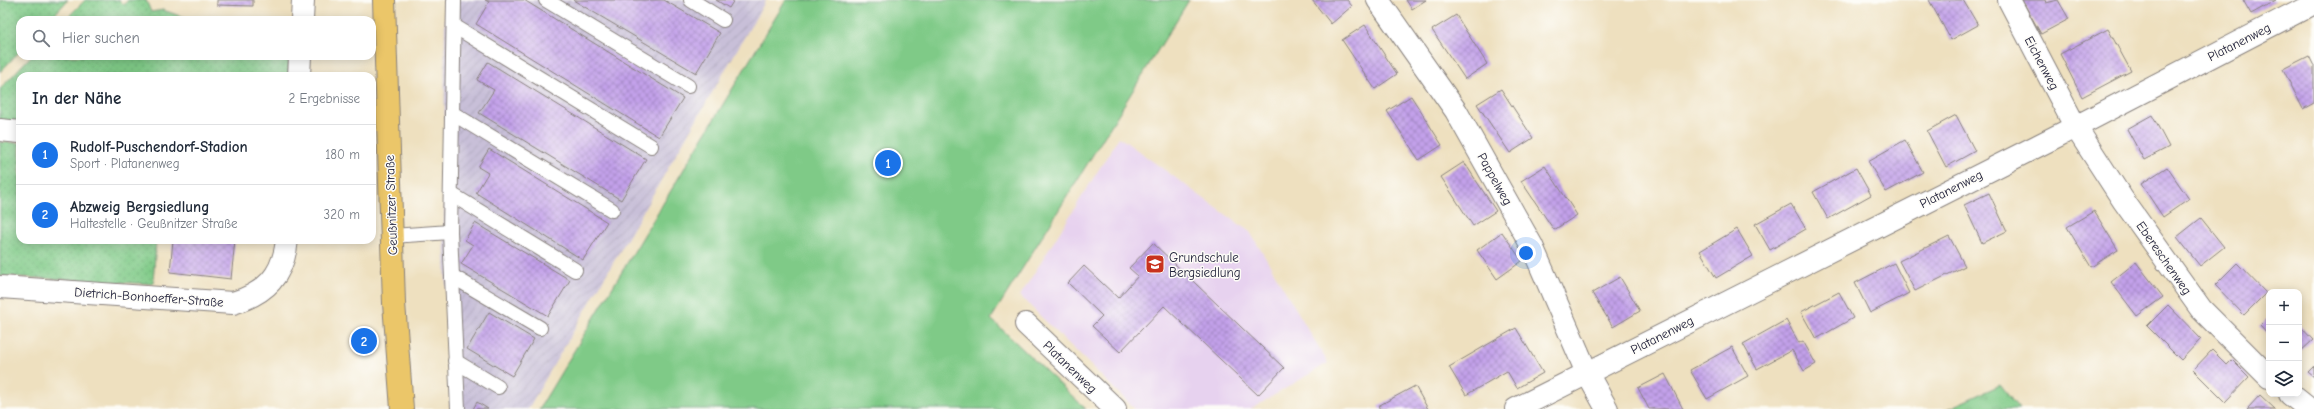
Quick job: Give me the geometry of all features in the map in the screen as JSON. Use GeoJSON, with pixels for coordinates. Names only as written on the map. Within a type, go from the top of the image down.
{"type":"FeatureCollection","features":[{"type":"Feature","properties":{"kind":"main road","name":"Geußnitzer Straße"},"geometry":{"type":"LineString","coordinates":[[384,0],[394,310],[402,409]]}},
{"type":"Feature","properties":{"kind":"street"},"geometry":{"type":"LineString","coordinates":[[302,16],[304,0]]}},
{"type":"Feature","properties":{"kind":"street","name":"Pappelweg"},"geometry":{"type":"LineString","coordinates":[[1378,0],[1456,111],[1532,246],[1587,373]]}},
{"type":"Feature","properties":{"kind":"street","name":"Eichenweg"},"geometry":{"type":"LineString","coordinates":[[2008,0],[2075,126]]}},
{"type":"Feature","properties":{"kind":"street","name":"Platanenweg"},"geometry":{"type":"LineString","coordinates":[[1516,409],[2314,4]]}},
{"type":"Feature","properties":{"kind":"street"},"geometry":{"type":"LineString","coordinates":[[299,72],[300,60]]}},
{"type":"Feature","properties":{"kind":"street","name":"Ebereschenweg"},"geometry":{"type":"LineString","coordinates":[[2075,126],[2123,200],[2201,309],[2266,374]]}},
{"type":"Feature","properties":{"kind":"street"},"geometry":{"type":"LineString","coordinates":[[0,130],[16,132]]}},
{"type":"Feature","properties":{"kind":"street","name":"Dietrich-Bonhoeffer-Straße"},"geometry":{"type":"LineString","coordinates":[[0,287],[233,303],[252,297],[270,285],[286,254],[287,244]]}},
{"type":"Feature","properties":{"kind":"street","name":"Platanenweg"},"geometry":{"type":"LineString","coordinates":[[1026,324],[1114,409]]}},
{"type":"Feature","properties":{"kind":"street"},"geometry":{"type":"LineString","coordinates":[[1587,373],[1607,409]]}},
{"type":"Feature","properties":{"kind":"street"},"geometry":{"type":"LineString","coordinates":[[2294,397],[2309,409]]}},
{"type":"Feature","properties":{"kind":"lane"},"geometry":{"type":"LineString","coordinates":[[454,0],[450,232],[458,409]]}},
{"type":"Feature","properties":{"kind":"lane"},"geometry":{"type":"LineString","coordinates":[[546,0],[688,86]]}},
{"type":"Feature","properties":{"kind":"lane"},"geometry":{"type":"LineString","coordinates":[[691,0],[723,20]]}},
{"type":"Feature","properties":{"kind":"lane"},"geometry":{"type":"LineString","coordinates":[[454,26],[651,146]]}},
{"type":"Feature","properties":{"kind":"lane"},"geometry":{"type":"LineString","coordinates":[[452,113],[612,210]]}},
{"type":"Feature","properties":{"kind":"lane"},"geometry":{"type":"LineString","coordinates":[[451,194],[575,270]]}},
{"type":"Feature","properties":{"kind":"lane"},"geometry":{"type":"LineString","coordinates":[[392,236],[450,232]]}},
{"type":"Feature","properties":{"kind":"lane"},"geometry":{"type":"LineString","coordinates":[[452,276],[540,328]]}},
{"type":"Feature","properties":{"kind":"lane"},"geometry":{"type":"LineString","coordinates":[[455,361],[498,387]]}},
{"type":"Feature","properties":{"kind":"shaded area"},"geometry":{"type":"Polygon","coordinates":[[[445,0],[766,0],[528,409],[451,409],[444,234],[445,0]]]}},
{"type":"Feature","properties":{"kind":"shaded area","name":"Grundschule Bergsiedlung"},"geometry":{"type":"Polygon","coordinates":[[[1119,137],[1250,232],[1328,363],[1251,409],[1135,409],[1020,296],[1119,137]]]}},
{"type":"Feature","properties":{"kind":"green space"},"geometry":{"type":"Polygon","coordinates":[[[0,0],[68,0],[53,16],[16,16],[16,55],[0,72],[0,49],[2,45],[0,43],[0,0]]]}},
{"type":"Feature","properties":{"kind":"green space"},"geometry":{"type":"Polygon","coordinates":[[[85,0],[119,0],[124,5],[128,0],[146,0],[151,12],[163,10],[180,16],[69,16],[85,0]]]}},
{"type":"Feature","properties":{"kind":"green space"},"geometry":{"type":"Polygon","coordinates":[[[786,0],[1189,0],[991,319],[1086,409],[539,409],[786,0]]]}},
{"type":"Feature","properties":{"kind":"green space"},"geometry":{"type":"Polygon","coordinates":[[[27,60],[290,60],[289,72],[16,72],[16,123],[0,121],[0,89],[27,60]]]}},
{"type":"Feature","properties":{"kind":"green space"},"geometry":{"type":"Polygon","coordinates":[[[0,142],[16,143],[16,244],[156,244],[153,284],[0,276],[0,142]]]}},
{"type":"Feature","properties":{"kind":"green space"},"geometry":{"type":"Polygon","coordinates":[[[2000,385],[2019,409],[1947,409],[2000,385]]]}},
{"type":"Feature","properties":{"kind":"building"},"geometry":{"type":"Polygon","coordinates":[[[217,0],[253,0],[253,6],[217,5],[217,0]]]}},
{"type":"Feature","properties":{"kind":"building"},"geometry":{"type":"Polygon","coordinates":[[[485,0],[524,0],[683,98],[659,137],[476,24],[489,2],[485,0]]]}},
{"type":"Feature","properties":{"kind":"building"},"geometry":{"type":"Polygon","coordinates":[[[573,0],[664,0],[720,33],[696,73],[573,0]]]}},
{"type":"Feature","properties":{"kind":"building"},"geometry":{"type":"Polygon","coordinates":[[[716,0],[734,0],[729,8],[716,0]]]}},
{"type":"Feature","properties":{"kind":"building"},"geometry":{"type":"Polygon","coordinates":[[[1312,0],[1347,0],[1352,6],[1331,24],[1312,0]]]}},
{"type":"Feature","properties":{"kind":"building"},"geometry":{"type":"Polygon","coordinates":[[[1406,0],[1426,0],[1412,9],[1406,0]]]}},
{"type":"Feature","properties":{"kind":"building"},"geometry":{"type":"Polygon","coordinates":[[[1929,0],[1963,0],[1978,25],[1951,40],[1929,0]]]}},
{"type":"Feature","properties":{"kind":"building"},"geometry":{"type":"Polygon","coordinates":[[[2022,0],[2045,0],[2046,3],[2058,0],[2069,19],[2041,34],[2022,0]]]}},
{"type":"Feature","properties":{"kind":"building"},"geometry":{"type":"Polygon","coordinates":[[[2243,0],[2276,0],[2251,14],[2243,0]]]}},
{"type":"Feature","properties":{"kind":"building"},"geometry":{"type":"Polygon","coordinates":[[[1456,15],[1487,64],[1465,79],[1432,30],[1456,15]]]}},
{"type":"Feature","properties":{"kind":"building"},"geometry":{"type":"Polygon","coordinates":[[[1365,25],[1397,74],[1375,89],[1342,40],[1365,25]]]}},
{"type":"Feature","properties":{"kind":"building"},"geometry":{"type":"Polygon","coordinates":[[[2108,29],[2131,71],[2082,97],[2060,54],[2108,29]]]}},
{"type":"Feature","properties":{"kind":"building"},"geometry":{"type":"Polygon","coordinates":[[[2309,56],[2314,66],[2314,103],[2303,109],[2283,69],[2309,56]]]}},
{"type":"Feature","properties":{"kind":"building"},"geometry":{"type":"Polygon","coordinates":[[[488,62],[646,159],[621,200],[479,113],[494,90],[477,80],[488,62]]]}},
{"type":"Feature","properties":{"kind":"building"},"geometry":{"type":"Polygon","coordinates":[[[1501,89],[1533,138],[1510,153],[1477,104],[1501,89]]]}},
{"type":"Feature","properties":{"kind":"building"},"geometry":{"type":"Polygon","coordinates":[[[1411,96],[1442,145],[1419,160],[1387,111],[1411,96]]]}},
{"type":"Feature","properties":{"kind":"building"},"geometry":{"type":"Polygon","coordinates":[[[1956,115],[1975,151],[1946,167],[1927,131],[1956,115]]]}},
{"type":"Feature","properties":{"kind":"building"},"geometry":{"type":"Polygon","coordinates":[[[2152,115],[2169,147],[2144,160],[2127,129],[2152,115]]]}},
{"type":"Feature","properties":{"kind":"building"},"geometry":{"type":"Polygon","coordinates":[[[1905,140],[1923,172],[1886,192],[1868,161],[1905,140]]]}},
{"type":"Feature","properties":{"kind":"building"},"geometry":{"type":"Polygon","coordinates":[[[489,149],[607,222],[583,260],[476,193],[488,173],[478,167],[489,149]]]}},
{"type":"Feature","properties":{"kind":"building"},"geometry":{"type":"Polygon","coordinates":[[[1464,162],[1496,211],[1473,226],[1441,177],[1464,162]]]}},
{"type":"Feature","properties":{"kind":"building"},"geometry":{"type":"Polygon","coordinates":[[[1545,166],[1577,215],[1554,230],[1521,181],[1545,166]]]}},
{"type":"Feature","properties":{"kind":"building"},"geometry":{"type":"Polygon","coordinates":[[[2167,167],[2189,199],[2163,217],[2141,184],[2167,167]]]}},
{"type":"Feature","properties":{"kind":"building"},"geometry":{"type":"Polygon","coordinates":[[[1856,168],[1871,195],[1828,219],[1813,192],[1856,168]]]}},
{"type":"Feature","properties":{"kind":"building"},"geometry":{"type":"Polygon","coordinates":[[[1989,193],[2007,231],[1982,243],[1964,205],[1989,193]]]}},
{"type":"Feature","properties":{"kind":"building"},"geometry":{"type":"Polygon","coordinates":[[[1791,204],[1806,229],[1770,250],[1755,224],[1791,204]]]}},
{"type":"Feature","properties":{"kind":"building"},"geometry":{"type":"Polygon","coordinates":[[[2094,211],[2118,250],[2091,267],[2067,227],[2094,211]]]}},
{"type":"Feature","properties":{"kind":"building"},"geometry":{"type":"Polygon","coordinates":[[[2201,218],[2224,247],[2200,266],[2177,237],[2201,218]]]}},
{"type":"Feature","properties":{"kind":"building"},"geometry":{"type":"Polygon","coordinates":[[[475,223],[570,280],[548,316],[461,264],[473,245],[465,240],[475,223]]]}},
{"type":"Feature","properties":{"kind":"building"},"geometry":{"type":"Polygon","coordinates":[[[1737,229],[1753,256],[1716,278],[1700,251],[1737,229]]]}},
{"type":"Feature","properties":{"kind":"building"},"geometry":{"type":"Polygon","coordinates":[[[1502,232],[1522,261],[1497,279],[1477,250],[1502,232]]]}},
{"type":"Feature","properties":{"kind":"building"},"geometry":{"type":"Polygon","coordinates":[[[1949,236],[1965,266],[1915,291],[1899,261],[1949,236]]]}},
{"type":"Feature","properties":{"kind":"building"},"geometry":{"type":"Polygon","coordinates":[[[1153,243],[1284,368],[1258,395],[1164,306],[1120,352],[1092,326],[1102,316],[1068,283],[1084,266],[1118,298],[1138,276],[1129,268],[1153,243]]]}},
{"type":"Feature","properties":{"kind":"building"},"geometry":{"type":"Polygon","coordinates":[[[173,244],[235,244],[231,279],[170,272],[173,244]]]}},
{"type":"Feature","properties":{"kind":"building"},"geometry":{"type":"Polygon","coordinates":[[[2136,262],[2163,297],[2137,316],[2111,282],[2136,262]]]}},
{"type":"Feature","properties":{"kind":"building"},"geometry":{"type":"Polygon","coordinates":[[[1894,263],[1909,293],[1870,313],[1855,283],[1894,263]]]}},
{"type":"Feature","properties":{"kind":"building"},"geometry":{"type":"Polygon","coordinates":[[[2237,263],[2266,293],[2244,315],[2215,285],[2237,263]]]}},
{"type":"Feature","properties":{"kind":"building"},"geometry":{"type":"Polygon","coordinates":[[[1620,277],[1640,311],[1613,327],[1592,293],[1620,277]]]}},
{"type":"Feature","properties":{"kind":"building"},"geometry":{"type":"Polygon","coordinates":[[[1839,292],[1853,318],[1816,339],[1801,312],[1839,292]]]}},
{"type":"Feature","properties":{"kind":"building"},"geometry":{"type":"Polygon","coordinates":[[[2168,305],[2201,339],[2181,360],[2147,326],[2168,305]]]}},
{"type":"Feature","properties":{"kind":"building"},"geometry":{"type":"Polygon","coordinates":[[[489,312],[534,339],[512,376],[467,349],[489,312]]]}},
{"type":"Feature","properties":{"kind":"building"},"geometry":{"type":"Polygon","coordinates":[[[1786,320],[1799,343],[1803,341],[1816,364],[1804,371],[1792,350],[1757,369],[1743,344],[1786,320]]]}},
{"type":"Feature","properties":{"kind":"building"},"geometry":{"type":"Polygon","coordinates":[[[2266,320],[2266,333],[2260,326],[2266,320]]]}},
{"type":"Feature","properties":{"kind":"building"},"geometry":{"type":"Polygon","coordinates":[[[1516,328],[1543,373],[1517,388],[1507,371],[1466,395],[1449,367],[1516,328]]]}},
{"type":"Feature","properties":{"kind":"building"},"geometry":{"type":"Polygon","coordinates":[[[2302,328],[2313,340],[2302,350],[2302,328]]]}},
{"type":"Feature","properties":{"kind":"building"},"geometry":{"type":"Polygon","coordinates":[[[1732,347],[1748,376],[1707,399],[1690,370],[1732,347]]]}},
{"type":"Feature","properties":{"kind":"building"},"geometry":{"type":"Polygon","coordinates":[[[2212,350],[2227,365],[2232,360],[2249,377],[2225,402],[2193,370],[2212,350]]]}},
{"type":"Feature","properties":{"kind":"building"},"geometry":{"type":"Polygon","coordinates":[[[2314,366],[2314,377],[2308,372],[2314,366]]]}},
{"type":"Feature","properties":{"kind":"building"},"geometry":{"type":"Polygon","coordinates":[[[1665,374],[1683,409],[1649,409],[1638,388],[1665,374]]]}},
{"type":"Feature","properties":{"kind":"building"},"geometry":{"type":"Polygon","coordinates":[[[1415,386],[1428,409],[1380,409],[1378,406],[1415,386]]]}},
{"type":"Feature","properties":{"kind":"building"},"geometry":{"type":"Polygon","coordinates":[[[2260,395],[2275,409],[2247,409],[2260,395]]]}},
{"type":"Feature","properties":{"kind":"building"},"geometry":{"type":"Polygon","coordinates":[[[477,402],[488,409],[473,409],[477,402]]]}},
{"type":"Feature","properties":{"kind":"place","name":"Rudolf-Puschendorf-Stadion"},"geometry":{"type":"Point","coordinates":[888,163]}},
{"type":"Feature","properties":{"kind":"place","name":"Grundschule Bergsiedlung"},"geometry":{"type":"Point","coordinates":[1155,264]}},
{"type":"Feature","properties":{"kind":"place","name":"Abzweig Bergsiedlung"},"geometry":{"type":"Point","coordinates":[364,341]}}]}
